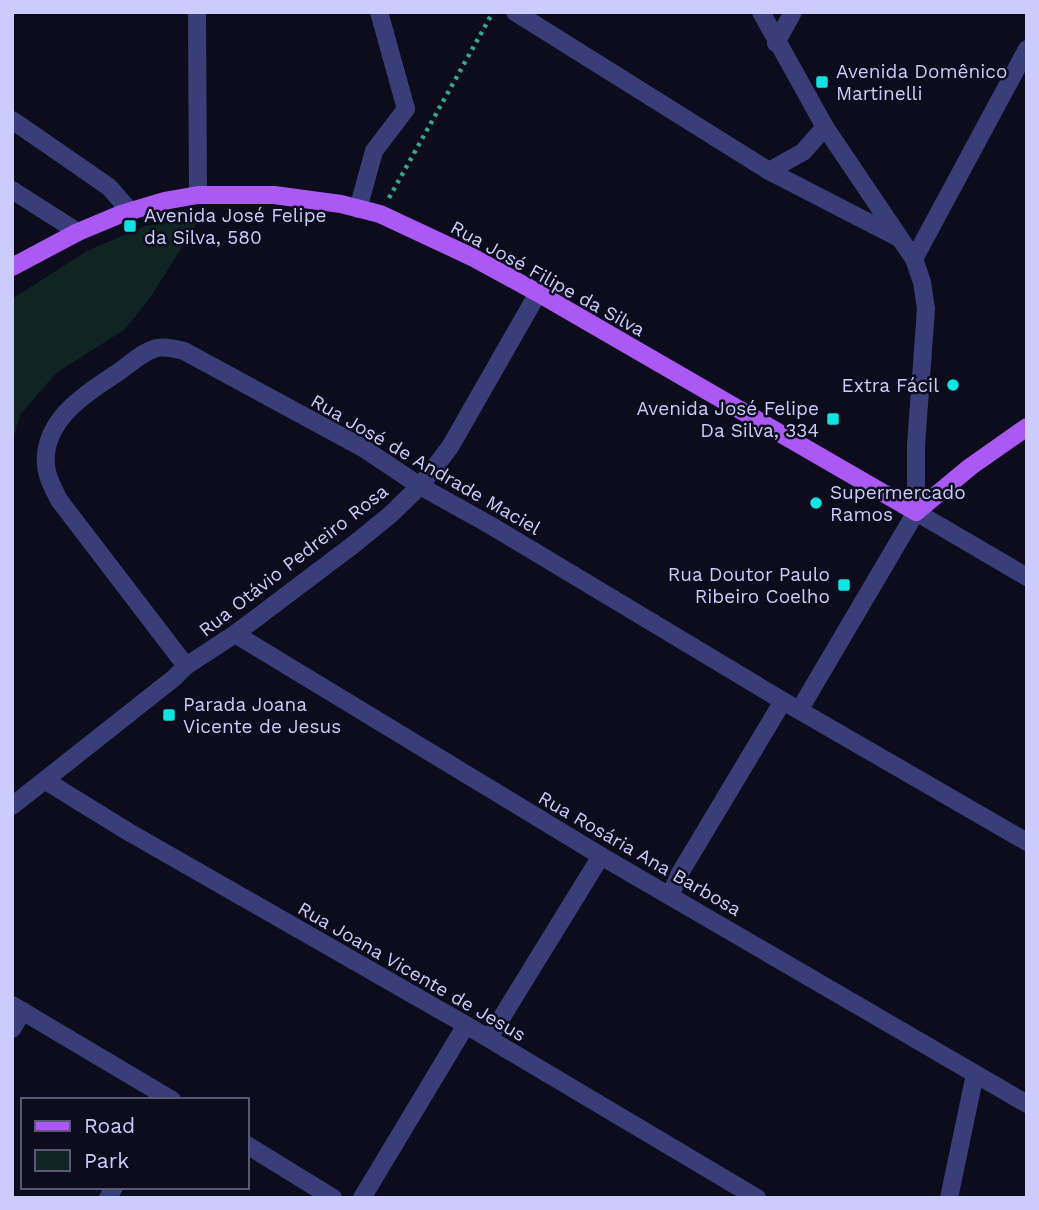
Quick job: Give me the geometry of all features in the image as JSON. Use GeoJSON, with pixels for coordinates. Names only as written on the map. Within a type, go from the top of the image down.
{"type":"FeatureCollection","features":[{"type":"Feature","properties":{"kind":"main road","name":"Rua José Filipe da Silva"},"geometry":{"type":"LineString","coordinates":[[12,268],[78,232],[130,211],[198,195],[274,195],[341,204],[380,214],[474,258],[538,293],[916,512]]}},
{"type":"Feature","properties":{"kind":"main road"},"geometry":{"type":"LineString","coordinates":[[916,512],[970,467],[1027,427]]}},
{"type":"Feature","properties":{"kind":"street"},"geometry":{"type":"LineString","coordinates":[[197,12],[198,195]]}},
{"type":"Feature","properties":{"kind":"street"},"geometry":{"type":"LineString","coordinates":[[358,209],[374,150],[406,109],[379,12]]}},
{"type":"Feature","properties":{"kind":"street"},"geometry":{"type":"LineString","coordinates":[[515,12],[533,17],[769,171],[848,209],[902,240]]}},
{"type":"Feature","properties":{"kind":"street"},"geometry":{"type":"LineString","coordinates":[[761,12],[825,127],[914,259],[922,282],[926,309],[916,445],[916,512],[800,709]]}},
{"type":"Feature","properties":{"kind":"street"},"geometry":{"type":"LineString","coordinates":[[776,43],[793,12]]}},
{"type":"Feature","properties":{"kind":"street"},"geometry":{"type":"LineString","coordinates":[[914,259],[1027,49]]}},
{"type":"Feature","properties":{"kind":"street"},"geometry":{"type":"LineString","coordinates":[[12,120],[109,187],[130,211]]}},
{"type":"Feature","properties":{"kind":"street"},"geometry":{"type":"LineString","coordinates":[[769,171],[803,152],[825,127]]}},
{"type":"Feature","properties":{"kind":"street"},"geometry":{"type":"LineString","coordinates":[[12,190],[78,232]]}},
{"type":"Feature","properties":{"kind":"street","name":"Rua Otávio Pedreiro Rosa"},"geometry":{"type":"LineString","coordinates":[[12,806],[186,666],[235,634],[352,545],[420,486],[450,447],[538,293]]}},
{"type":"Feature","properties":{"kind":"street","name":"Rua José de Andrade Maciel"},"geometry":{"type":"LineString","coordinates":[[186,666],[59,500],[46,474],[46,452],[52,431],[81,397],[143,354],[156,348],[169,347],[184,351],[363,448],[420,486],[1027,842]]}},
{"type":"Feature","properties":{"kind":"street","name":"Rua José Filipe da Silva"},"geometry":{"type":"LineString","coordinates":[[916,512],[1027,577]]}},
{"type":"Feature","properties":{"kind":"street","name":"Rua Rosária Ana Barbosa"},"geometry":{"type":"LineString","coordinates":[[235,634],[601,856],[1027,1104]]}},
{"type":"Feature","properties":{"kind":"street"},"geometry":{"type":"LineString","coordinates":[[670,896],[680,873],[783,701]]}},
{"type":"Feature","properties":{"kind":"street","name":"Rua Joana Vicente de Jesus"},"geometry":{"type":"LineString","coordinates":[[46,781],[127,831],[467,1025],[757,1198]]}},
{"type":"Feature","properties":{"kind":"street"},"geometry":{"type":"LineString","coordinates":[[489,1038],[601,856]]}},
{"type":"Feature","properties":{"kind":"street"},"geometry":{"type":"LineString","coordinates":[[12,1029],[18,1008],[168,1098]]}},
{"type":"Feature","properties":{"kind":"street"},"geometry":{"type":"LineString","coordinates":[[362,1198],[467,1025]]}},
{"type":"Feature","properties":{"kind":"street"},"geometry":{"type":"LineString","coordinates":[[949,1198],[975,1074]]}},
{"type":"Feature","properties":{"kind":"street"},"geometry":{"type":"LineString","coordinates":[[248,1146],[324,1195]]}},
{"type":"Feature","properties":{"kind":"path"},"geometry":{"type":"LineString","coordinates":[[380,214],[493,12]]}},
{"type":"Feature","properties":{"kind":"green space"},"geometry":{"type":"Polygon","coordinates":[[[200,218],[150,298],[124,330],[56,373],[20,415],[12,444],[12,299],[87,251],[145,226],[200,218]]]}},
{"type":"Feature","properties":{"kind":"place","name":"Avenida Domênico Martinelli"},"geometry":{"type":"Point","coordinates":[822,82]}},
{"type":"Feature","properties":{"kind":"place","name":"Avenida José Felipe da Silva, 580"},"geometry":{"type":"Point","coordinates":[130,226]}},
{"type":"Feature","properties":{"kind":"place","name":"Extra Fácil"},"geometry":{"type":"Point","coordinates":[953,385]}},
{"type":"Feature","properties":{"kind":"place","name":"Avenida José Felipe Da Silva, 334"},"geometry":{"type":"Point","coordinates":[833,419]}},
{"type":"Feature","properties":{"kind":"place","name":"Supermercado Ramos"},"geometry":{"type":"Point","coordinates":[816,503]}},
{"type":"Feature","properties":{"kind":"place","name":"Rua Doutor Paulo Ribeiro Coelho"},"geometry":{"type":"Point","coordinates":[844,585]}},
{"type":"Feature","properties":{"kind":"place","name":"Parada Joana Vicente de Jesus"},"geometry":{"type":"Point","coordinates":[169,715]}}]}
